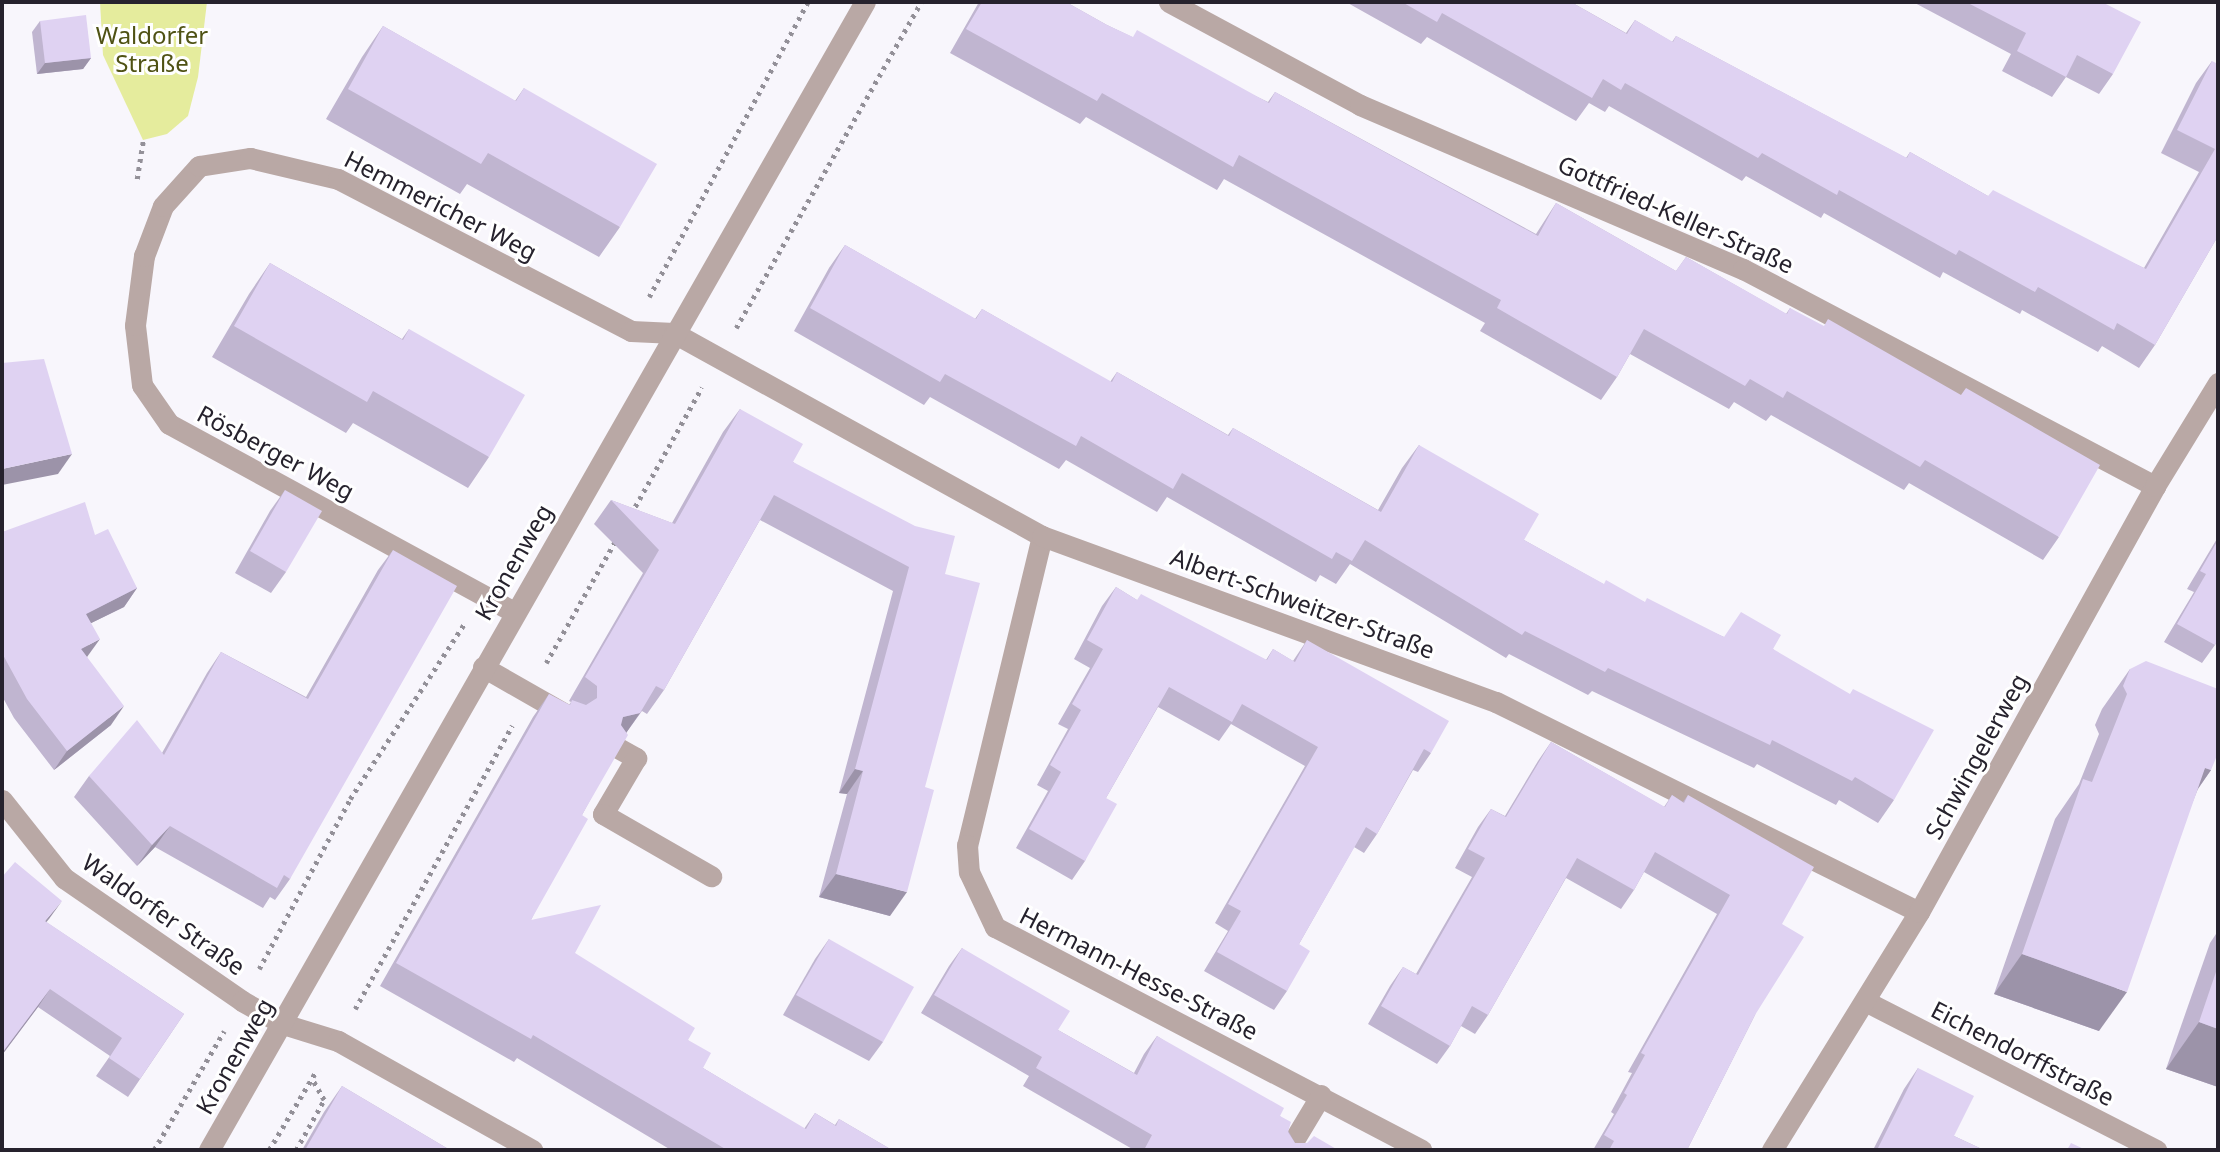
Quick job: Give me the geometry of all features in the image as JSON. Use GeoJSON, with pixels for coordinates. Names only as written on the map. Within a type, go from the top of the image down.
{"type":"FeatureCollection","features":[{"type":"Feature","properties":{"kind":"street","name":"Kronenweg"},"geometry":{"type":"LineString","coordinates":[[209,1150],[284,1024],[514,612],[865,2]]}},
{"type":"Feature","properties":{"kind":"street","name":"Gottfried-Keller-Straße"},"geometry":{"type":"LineString","coordinates":[[1169,2],[1360,105],[1744,269],[2155,486]]}},
{"type":"Feature","properties":{"kind":"street","name":"Hemmericher Weg"},"geometry":{"type":"LineString","coordinates":[[144,256],[163,206],[199,166],[250,158],[338,178],[631,331],[674,333]]}},
{"type":"Feature","properties":{"kind":"street","name":"Rösberger Weg"},"geometry":{"type":"LineString","coordinates":[[144,256],[135,324],[142,385],[169,424],[514,612]]}},
{"type":"Feature","properties":{"kind":"street","name":"Albert-Schweitzer-Straße"},"geometry":{"type":"LineString","coordinates":[[674,333],[1042,536],[1496,702],[1919,912]]}},
{"type":"Feature","properties":{"kind":"street","name":"Schwingelerweg"},"geometry":{"type":"LineString","coordinates":[[1772,1150],[1867,1002],[2155,486],[2218,383]]}},
{"type":"Feature","properties":{"kind":"street","name":"Hermann-Hesse-Straße"},"geometry":{"type":"LineString","coordinates":[[1042,536],[967,845],[969,872],[978,896],[995,927],[1027,947],[1321,1096],[1421,1150]]}},
{"type":"Feature","properties":{"kind":"street"},"geometry":{"type":"LineString","coordinates":[[483,667],[569,716]]}},
{"type":"Feature","properties":{"kind":"street"},"geometry":{"type":"LineString","coordinates":[[618,748],[636,758],[603,814],[711,876]]}},
{"type":"Feature","properties":{"kind":"street","name":"Waldorfer Straße"},"geometry":{"type":"LineString","coordinates":[[2,800],[64,878],[284,1024],[338,1041],[532,1150]]}},
{"type":"Feature","properties":{"kind":"street","name":"Eichendorffstraße"},"geometry":{"type":"LineString","coordinates":[[1867,1002],[2156,1150]]}},
{"type":"Feature","properties":{"kind":"street"},"geometry":{"type":"LineString","coordinates":[[1288,1150],[1321,1096]]}},
{"type":"Feature","properties":{"kind":"path"},"geometry":{"type":"LineString","coordinates":[[625,525],[920,2]]}},
{"type":"Feature","properties":{"kind":"path"},"geometry":{"type":"LineString","coordinates":[[270,1150],[312,1078],[338,1041],[618,537]]}},
{"type":"Feature","properties":{"kind":"path"},"geometry":{"type":"LineString","coordinates":[[296,1150],[324,1100],[312,1078]]}},
{"type":"Feature","properties":{"kind":"green space","name":"Waldorfer Straße"},"geometry":{"type":"Polygon","coordinates":[[[100,2],[207,2],[198,77],[188,116],[167,134],[143,140],[103,55],[100,2]]]}},
{"type":"Feature","properties":{"kind":"building"},"geometry":{"type":"Polygon","coordinates":[[[982,2],[1066,2],[1133,37],[1137,30],[1269,103],[1275,92],[1538,236],[1556,203],[1676,271],[1686,257],[1787,314],[1790,308],[1824,326],[1828,319],[1961,395],[1966,388],[2100,465],[2059,537],[1925,460],[1920,467],[1787,391],[1783,398],[1750,379],[1745,386],[1644,329],[1617,377],[1497,308],[1501,300],[1239,155],[1233,167],[1102,93],[1097,101],[966,29],[982,2]]]}},
{"type":"Feature","properties":{"kind":"building"},"geometry":{"type":"Polygon","coordinates":[[[1402,2],[1571,2],[1627,34],[1635,20],[1673,42],[1676,36],[1907,158],[1910,152],[1988,196],[1993,190],[2146,269],[2215,149],[2177,130],[2212,61],[2218,64],[2218,236],[2155,345],[2117,323],[2114,330],[2038,287],[2035,292],[1959,250],[1956,255],[1839,190],[1837,195],[1762,153],[1758,158],[1625,83],[1621,90],[1603,79],[1592,98],[1442,13],[1437,22],[1402,2]]]}},
{"type":"Feature","properties":{"kind":"building"},"geometry":{"type":"Polygon","coordinates":[[[1966,2],[2102,2],[2141,22],[2113,74],[2077,55],[2066,77],[2017,51],[2026,33],[1966,2]]]}},
{"type":"Feature","properties":{"kind":"building"},"geometry":{"type":"Polygon","coordinates":[[[86,15],[91,58],[45,63],[40,21],[86,15]]]}},
{"type":"Feature","properties":{"kind":"building"},"geometry":{"type":"Polygon","coordinates":[[[383,26],[516,101],[524,88],[657,164],[620,227],[488,153],[481,164],[348,89],[383,26]]]}},
{"type":"Feature","properties":{"kind":"building"},"geometry":{"type":"Polygon","coordinates":[[[845,245],[976,319],[982,309],[1112,382],[1117,372],[1229,436],[1233,428],[1381,512],[1419,445],[1539,514],[1524,540],[1604,584],[1606,580],[1645,602],[1647,598],[1724,637],[1741,612],[1781,635],[1773,649],[1850,694],[1853,689],[1934,730],[1894,800],[1855,777],[1852,781],[1772,740],[1770,745],[1608,668],[1605,672],[1525,631],[1522,635],[1365,540],[1352,561],[1336,552],[1332,559],[1182,473],[1173,489],[1081,436],[1076,446],[945,374],[940,382],[810,308],[845,245]]]}},
{"type":"Feature","properties":{"kind":"building"},"geometry":{"type":"Polygon","coordinates":[[[270,263],[403,340],[409,329],[525,395],[489,457],[373,391],[367,402],[234,326],[270,263]]]}},
{"type":"Feature","properties":{"kind":"building"},"geometry":{"type":"Polygon","coordinates":[[[44,359],[72,454],[2,469],[2,363],[44,359]]]}},
{"type":"Feature","properties":{"kind":"building"},"geometry":{"type":"Polygon","coordinates":[[[740,409],[803,444],[793,462],[915,526],[955,536],[945,574],[980,583],[925,787],[934,790],[907,892],[836,874],[863,771],[855,769],[909,567],[774,495],[664,690],[656,686],[640,713],[623,717],[621,725],[628,735],[582,815],[588,819],[531,920],[601,905],[575,953],[695,1028],[688,1040],[711,1053],[703,1068],[806,1129],[815,1113],[836,1126],[839,1119],[892,1150],[727,1150],[533,1035],[531,1039],[396,963],[549,694],[570,705],[572,700],[586,705],[597,698],[597,686],[585,677],[659,550],[611,500],[675,524],[740,409]]]}},
{"type":"Feature","properties":{"kind":"building"},"geometry":{"type":"Polygon","coordinates":[[[285,490],[322,511],[286,572],[250,551],[285,490]]]}},
{"type":"Feature","properties":{"kind":"building"},"geometry":{"type":"Polygon","coordinates":[[[85,502],[95,535],[108,529],[137,588],[86,614],[100,639],[81,649],[124,706],[67,751],[27,699],[2,653],[2,532],[85,502]]]}},
{"type":"Feature","properties":{"kind":"building"},"geometry":{"type":"Polygon","coordinates":[[[2218,540],[2218,638],[2215,645],[2177,624],[2206,574],[2200,571],[2218,540]]]}},
{"type":"Feature","properties":{"kind":"building"},"geometry":{"type":"Polygon","coordinates":[[[393,550],[457,586],[290,879],[284,875],[277,888],[170,826],[152,845],[89,776],[137,720],[164,755],[221,652],[308,699],[393,550]]]}},
{"type":"Feature","properties":{"kind":"building"},"geometry":{"type":"Polygon","coordinates":[[[1116,587],[1137,600],[1141,594],[1267,660],[1273,649],[1295,662],[1307,640],[1449,721],[1431,753],[1424,749],[1377,834],[1366,827],[1299,944],[1310,951],[1287,991],[1217,952],[1241,911],[1228,904],[1318,747],[1242,704],[1232,722],[1169,687],[1106,798],[1117,804],[1085,861],[1029,829],[1061,772],[1050,765],[1081,710],[1072,704],[1103,649],[1087,640],[1116,587]]]}},
{"type":"Feature","properties":{"kind":"building"},"geometry":{"type":"Polygon","coordinates":[[[2146,661],[2218,689],[2218,753],[2211,770],[2205,768],[2127,992],[2022,954],[2083,779],[2092,782],[2127,694],[2123,686],[2130,669],[2146,661]]]}},
{"type":"Feature","properties":{"kind":"building"},"geometry":{"type":"Polygon","coordinates":[[[1551,742],[1665,807],[1672,795],[1684,803],[1688,795],[1814,867],[1782,924],[1804,937],[1755,1015],[1687,1150],[1609,1150],[1614,1141],[1604,1135],[1627,1095],[1624,1093],[1645,1055],[1641,1053],[1730,895],[1655,852],[1634,890],[1577,858],[1488,1015],[1472,1006],[1450,1046],[1381,1006],[1403,967],[1418,975],[1485,858],[1468,849],[1491,809],[1506,817],[1551,742]]]}},
{"type":"Feature","properties":{"kind":"building"},"geometry":{"type":"Polygon","coordinates":[[[15,862],[62,901],[45,921],[184,1014],[140,1079],[109,1058],[122,1038],[50,989],[2,1053],[2,877],[15,862]]]}},
{"type":"Feature","properties":{"kind":"building"},"geometry":{"type":"Polygon","coordinates":[[[829,939],[914,987],[883,1042],[796,995],[829,939]]]}},
{"type":"Feature","properties":{"kind":"building"},"geometry":{"type":"Polygon","coordinates":[[[962,948],[1070,1011],[1058,1030],[1137,1075],[1157,1036],[1284,1108],[1280,1116],[1291,1122],[1288,1132],[1295,1143],[1307,1143],[1314,1136],[1338,1150],[1144,1150],[1152,1135],[1036,1068],[1042,1057],[934,995],[962,948]]]}},
{"type":"Feature","properties":{"kind":"building"},"geometry":{"type":"Polygon","coordinates":[[[2218,966],[2218,1029],[2199,1022],[2218,966]]]}},
{"type":"Feature","properties":{"kind":"building"},"geometry":{"type":"Polygon","coordinates":[[[1918,1068],[1974,1096],[1954,1136],[1984,1150],[1877,1150],[1918,1068]]]}},
{"type":"Feature","properties":{"kind":"building"},"geometry":{"type":"Polygon","coordinates":[[[342,1086],[450,1150],[305,1150],[342,1086]]]}},
{"type":"Feature","properties":{"kind":"building"},"geometry":{"type":"Polygon","coordinates":[[[2071,1143],[2086,1150],[2067,1150],[2071,1143]]]}}]}
